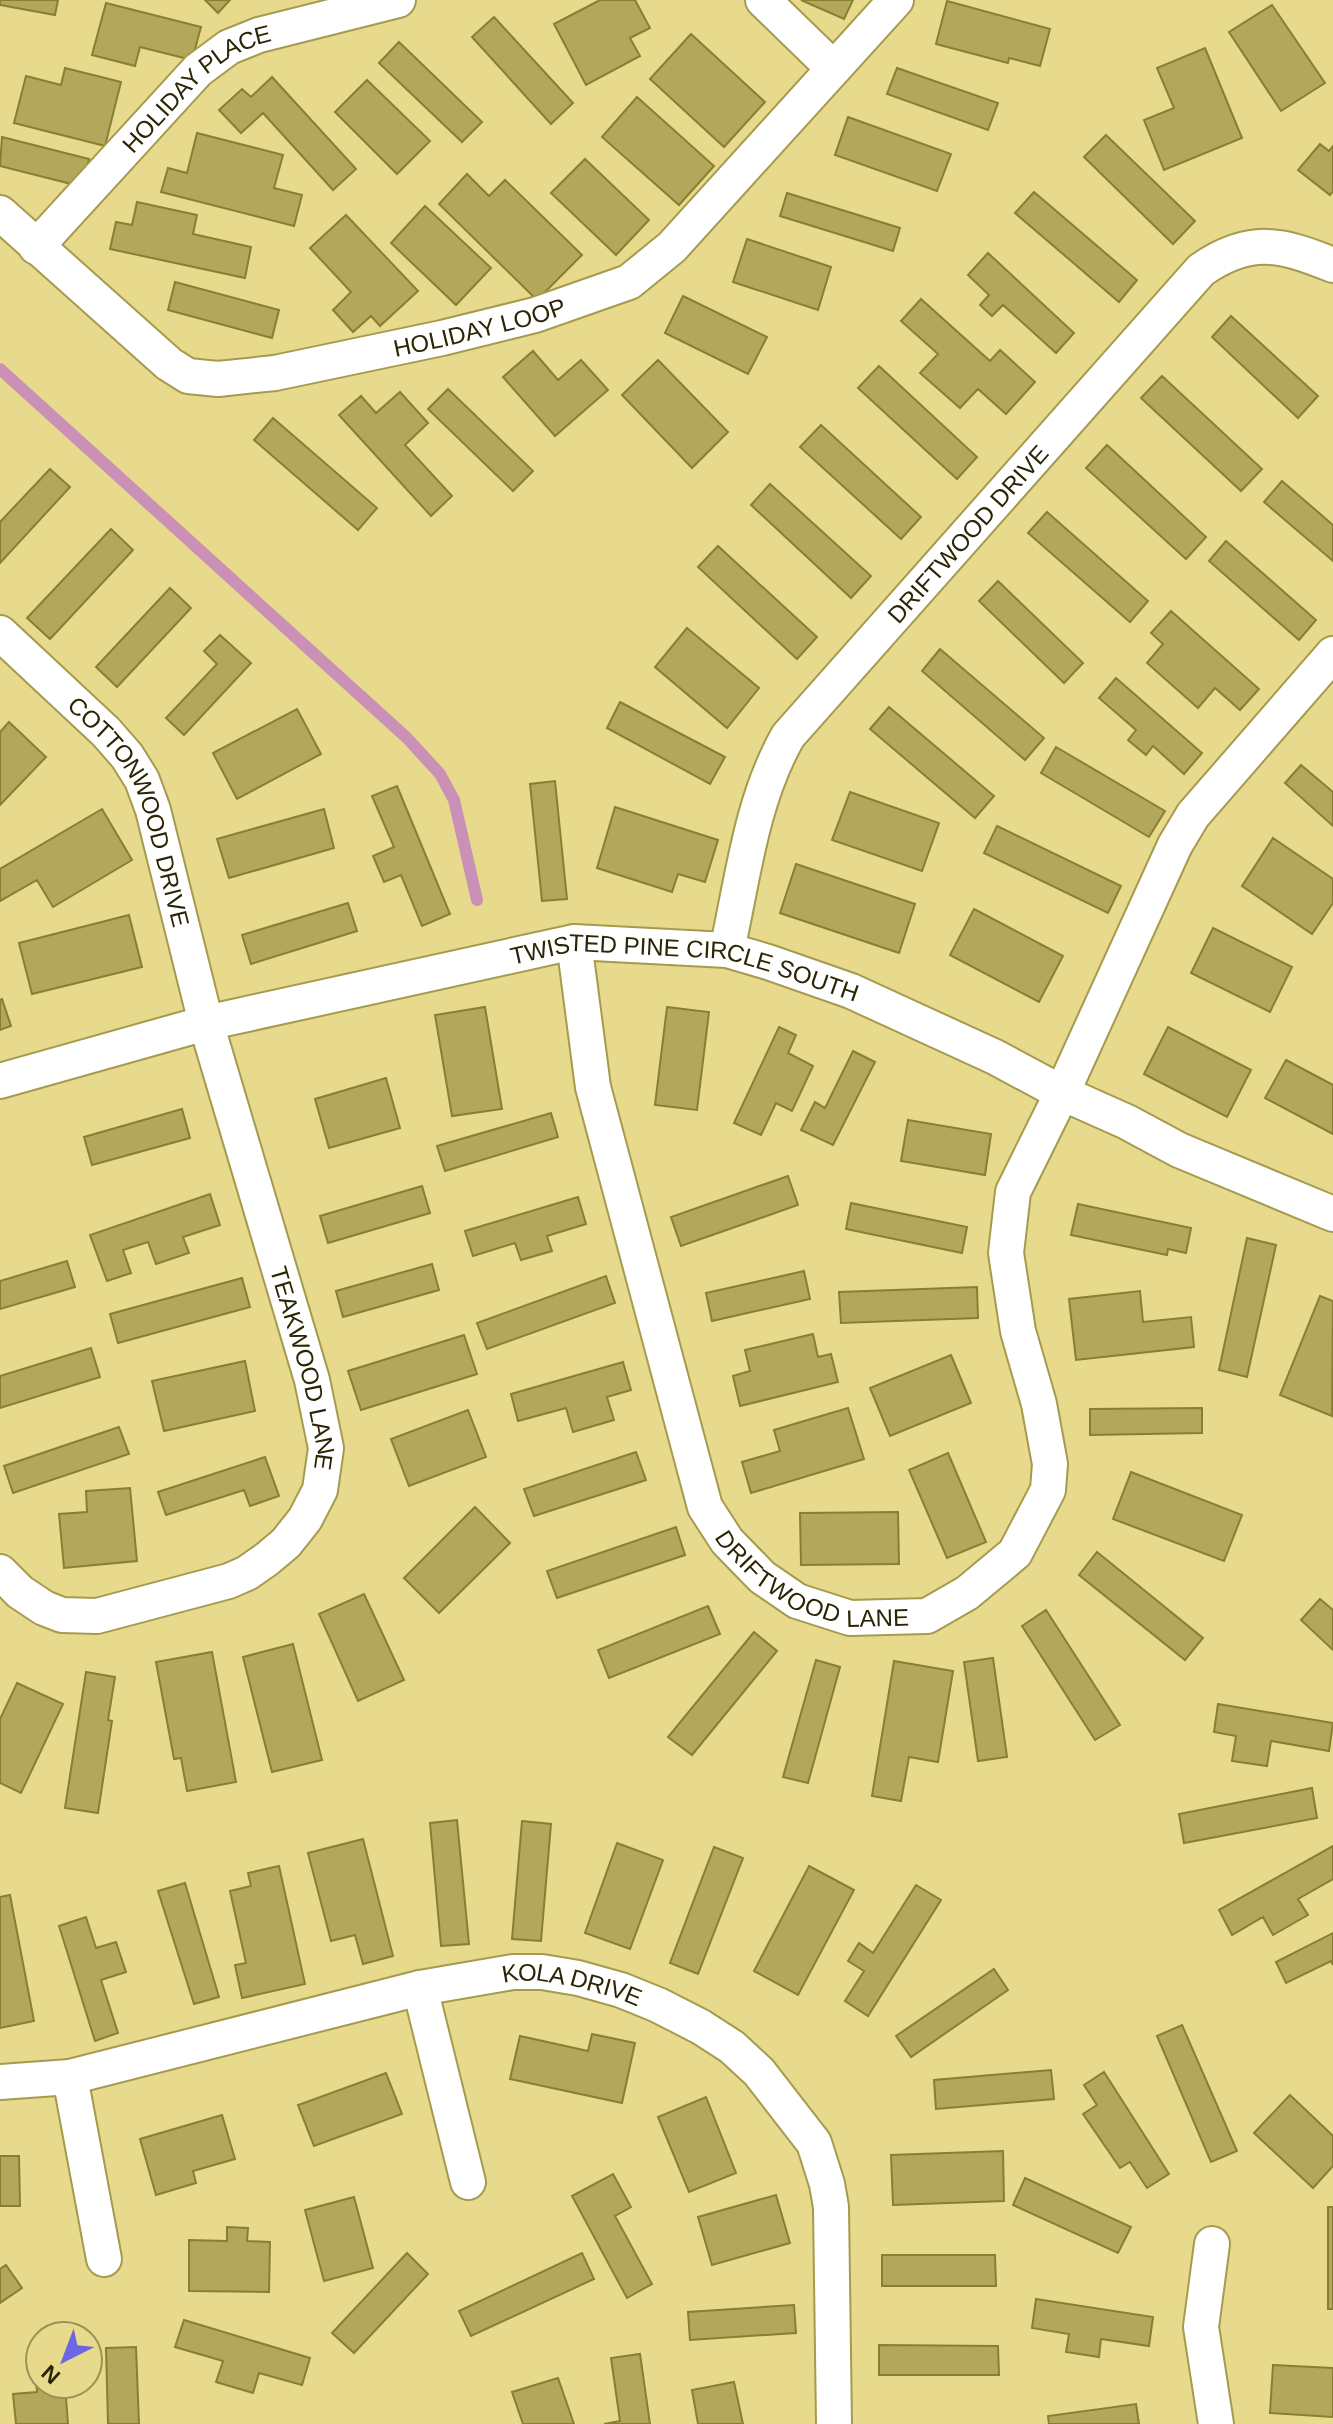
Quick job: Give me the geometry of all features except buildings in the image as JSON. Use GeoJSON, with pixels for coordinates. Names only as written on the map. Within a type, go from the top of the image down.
{"type":"FeatureCollection","features":[{"type":"Feature","properties":{"kind":"street","name":"HOLIDAY PLACE"},"geometry":{"type":"LineString","coordinates":[[36,247],[198,70],[229,47],[259,35],[398,0]]}},
{"type":"Feature","properties":{"kind":"street"},"geometry":{"type":"LineString","coordinates":[[763,0],[833,68]]}},
{"type":"Feature","properties":{"kind":"street","name":"HOLIDAY LOOP"},"geometry":{"type":"LineString","coordinates":[[0,213],[169,364],[188,376],[218,379],[275,373],[442,338],[535,315],[629,282],[672,247],[896,0]]}},
{"type":"Feature","properties":{"kind":"street","name":"DRIFTWOOD DRIVE"},"geometry":{"type":"LineString","coordinates":[[727,950],[760,800],[772,764],[788,736],[1201,270],[1220,257],[1243,248],[1296,250],[1333,265]]}},
{"type":"Feature","properties":{"kind":"street","name":"COTTONWOOD DRIVE"},"geometry":{"type":"LineString","coordinates":[[0,633],[106,732],[142,780],[153,810],[206,1023]]}},
{"type":"Feature","properties":{"kind":"street"},"geometry":{"type":"LineString","coordinates":[[1062,1093],[1193,815],[1333,654]]}},
{"type":"Feature","properties":{"kind":"street","name":"TWISTED PINE CIRCLE SOUTH"},"geometry":{"type":"LineString","coordinates":[[0,1081],[206,1023],[574,942],[727,950],[851,991],[995,1057],[1179,1150],[1333,1214]]}},
{"type":"Feature","properties":{"kind":"street","name":"DRIFTWOOD LANE"},"geometry":{"type":"LineString","coordinates":[[574,942],[593,1087],[705,1507],[727,1541],[762,1577],[797,1601],[850,1618],[927,1616],[967,1593],[1015,1553],[1048,1490],[1050,1464],[1039,1404],[1018,1331],[1006,1253],[1013,1192],[1062,1093]]}},
{"type":"Feature","properties":{"kind":"street","name":"TEAKWOOD LANE"},"geometry":{"type":"LineString","coordinates":[[0,1572],[20,1592],[44,1608],[62,1615],[97,1616],[229,1581],[247,1573],[286,1543],[305,1519],[320,1490],[326,1448],[312,1380],[206,1023]]}},
{"type":"Feature","properties":{"kind":"street","name":"KOLA DRIVE"},"geometry":{"type":"LineString","coordinates":[[0,2082],[70,2077],[420,1988],[513,1972],[542,1972],[578,1978],[658,2005],[732,2047],[759,2072],[814,2143],[831,2207],[834,2424]]}},
{"type":"Feature","properties":{"kind":"street"},"geometry":{"type":"LineString","coordinates":[[420,1988],[468,2182]]}},
{"type":"Feature","properties":{"kind":"street"},"geometry":{"type":"LineString","coordinates":[[70,2077],[104,2259]]}},
{"type":"Feature","properties":{"kind":"street"},"geometry":{"type":"LineString","coordinates":[[1212,2244],[1201,2327],[1216,2424]]}},
{"type":"Feature","properties":{"kind":"waterway"},"geometry":{"type":"LineString","coordinates":[[0,369],[407,738],[440,774],[454,800],[477,900]]}}]}
